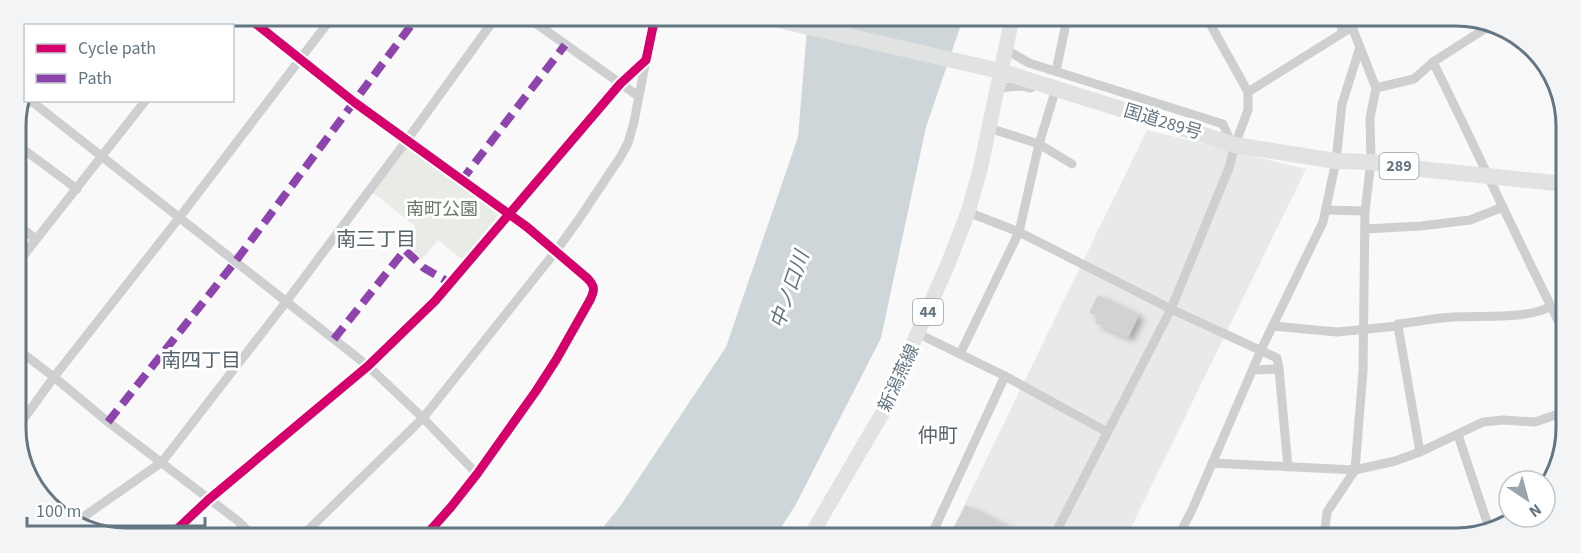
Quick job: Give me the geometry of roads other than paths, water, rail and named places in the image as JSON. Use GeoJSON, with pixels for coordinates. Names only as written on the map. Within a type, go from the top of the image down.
{"type":"FeatureCollection","features":[{"type":"Feature","properties":{"kind":"highway","name":"国道289号"},"geometry":{"type":"LineString","coordinates":[[805,26],[1000,71],[1233,144],[1336,161],[1371,162],[1556,183]]}},
{"type":"Feature","properties":{"kind":"main road","name":"新潟燕線"},"geometry":{"type":"LineString","coordinates":[[815,527],[882,414],[948,264],[968,212],[980,170],[1010,26]]}},
{"type":"Feature","properties":{"kind":"street"},"geometry":{"type":"LineString","coordinates":[[260,26],[354,102],[556,251],[594,287],[594,292],[551,368],[477,474],[433,528]]}},
{"type":"Feature","properties":{"kind":"street"},"geometry":{"type":"LineString","coordinates":[[26,416],[326,26]]}},
{"type":"Feature","properties":{"kind":"street"},"geometry":{"type":"LineString","coordinates":[[82,518],[162,462],[286,302],[489,26]]}},
{"type":"Feature","properties":{"kind":"street"},"geometry":{"type":"LineString","coordinates":[[539,26],[638,96]]}},
{"type":"Feature","properties":{"kind":"street"},"geometry":{"type":"LineString","coordinates":[[310,528],[423,418],[579,219],[625,150],[632,132],[653,26]]}},
{"type":"Feature","properties":{"kind":"street"},"geometry":{"type":"LineString","coordinates":[[1056,71],[1066,26]]}},
{"type":"Feature","properties":{"kind":"street"},"geometry":{"type":"LineString","coordinates":[[1058,527],[1171,309],[1230,168],[1233,144],[1248,110],[1248,92],[1211,26]]}},
{"type":"Feature","properties":{"kind":"street"},"geometry":{"type":"LineString","coordinates":[[1341,26],[1343,32]]}},
{"type":"Feature","properties":{"kind":"street"},"geometry":{"type":"LineString","coordinates":[[1248,92],[1349,26]]}},
{"type":"Feature","properties":{"kind":"street"},"geometry":{"type":"LineString","coordinates":[[1325,527],[1327,512],[1355,470],[1363,371],[1365,211],[1371,162],[1370,118],[1376,88],[1353,26]]}},
{"type":"Feature","properties":{"kind":"street"},"geometry":{"type":"LineString","coordinates":[[1376,88],[1414,80],[1433,62],[1483,30]]}},
{"type":"Feature","properties":{"kind":"street"},"geometry":{"type":"LineString","coordinates":[[1183,527],[1261,350],[1323,222],[1336,161],[1342,104],[1360,47]]}},
{"type":"Feature","properties":{"kind":"street"},"geometry":{"type":"LineString","coordinates":[[1005,48],[1029,63],[1222,124],[1233,144]]}},
{"type":"Feature","properties":{"kind":"street"},"geometry":{"type":"LineString","coordinates":[[177,528],[368,366],[435,301],[620,84],[646,60]]}},
{"type":"Feature","properties":{"kind":"street"},"geometry":{"type":"LineString","coordinates":[[1433,62],[1556,316]]}},
{"type":"Feature","properties":{"kind":"street"},"geometry":{"type":"LineString","coordinates":[[998,88],[1023,86],[1215,146],[1233,144]]}},
{"type":"Feature","properties":{"kind":"street"},"geometry":{"type":"LineString","coordinates":[[960,354],[1019,232],[1039,144],[1054,95]]}},
{"type":"Feature","properties":{"kind":"street"},"geometry":{"type":"LineString","coordinates":[[33,102],[368,366],[477,474]]}},
{"type":"Feature","properties":{"kind":"street"},"geometry":{"type":"LineString","coordinates":[[26,252],[144,102]]}},
{"type":"Feature","properties":{"kind":"street"},"geometry":{"type":"LineString","coordinates":[[989,128],[1039,144],[1072,164]]}},
{"type":"Feature","properties":{"kind":"street"},"geometry":{"type":"LineString","coordinates":[[26,151],[77,189]]}},
{"type":"Feature","properties":{"kind":"street"},"geometry":{"type":"LineString","coordinates":[[1365,229],[1470,220],[1503,207]]}},
{"type":"Feature","properties":{"kind":"street"},"geometry":{"type":"LineString","coordinates":[[1326,210],[1365,211]]}},
{"type":"Feature","properties":{"kind":"street"},"geometry":{"type":"LineString","coordinates":[[968,212],[1019,232],[1171,309],[1277,358],[1288,467]]}},
{"type":"Feature","properties":{"kind":"street"},"geometry":{"type":"LineString","coordinates":[[26,232],[36,239]]}},
{"type":"Feature","properties":{"kind":"street"},"geometry":{"type":"LineString","coordinates":[[1273,326],[1336,332],[1398,326],[1398,324],[1452,317],[1542,312],[1551,306]]}},
{"type":"Feature","properties":{"kind":"street"},"geometry":{"type":"LineString","coordinates":[[1398,326],[1420,452]]}},
{"type":"Feature","properties":{"kind":"street"},"geometry":{"type":"LineString","coordinates":[[919,334],[1005,376],[1107,432]]}},
{"type":"Feature","properties":{"kind":"street"},"geometry":{"type":"LineString","coordinates":[[26,357],[245,528]]}},
{"type":"Feature","properties":{"kind":"street"},"geometry":{"type":"LineString","coordinates":[[1253,370],[1279,369]]}},
{"type":"Feature","properties":{"kind":"street"},"geometry":{"type":"LineString","coordinates":[[935,527],[1005,376]]}},
{"type":"Feature","properties":{"kind":"street"},"geometry":{"type":"LineString","coordinates":[[1212,463],[1355,470],[1395,461],[1420,452],[1484,422],[1503,420],[1535,422],[1556,414]]}},
{"type":"Feature","properties":{"kind":"street"},"geometry":{"type":"LineString","coordinates":[[1458,435],[1487,522]]}},
{"type":"Feature","properties":{"kind":"water","name":"中ノ口川"},"geometry":{"type":"Polygon","coordinates":[[[807,26],[961,26],[926,127],[881,338],[795,506],[781,528],[603,528],[621,505],[726,347],[798,137],[807,26]]]}},
{"type":"Feature","properties":{"kind":"district","name":"南三丁目"},"geometry":{"type":"Point","coordinates":[376,240]}},
{"type":"Feature","properties":{"kind":"district","name":"南四丁目"},"geometry":{"type":"Point","coordinates":[201,361]}},
{"type":"Feature","properties":{"kind":"district","name":"仲町"},"geometry":{"type":"Point","coordinates":[938,436]}},
{"type":"Feature","properties":{"kind":"park label","name":"南町公園"},"geometry":{"type":"Point","coordinates":[442,209]}}]}
